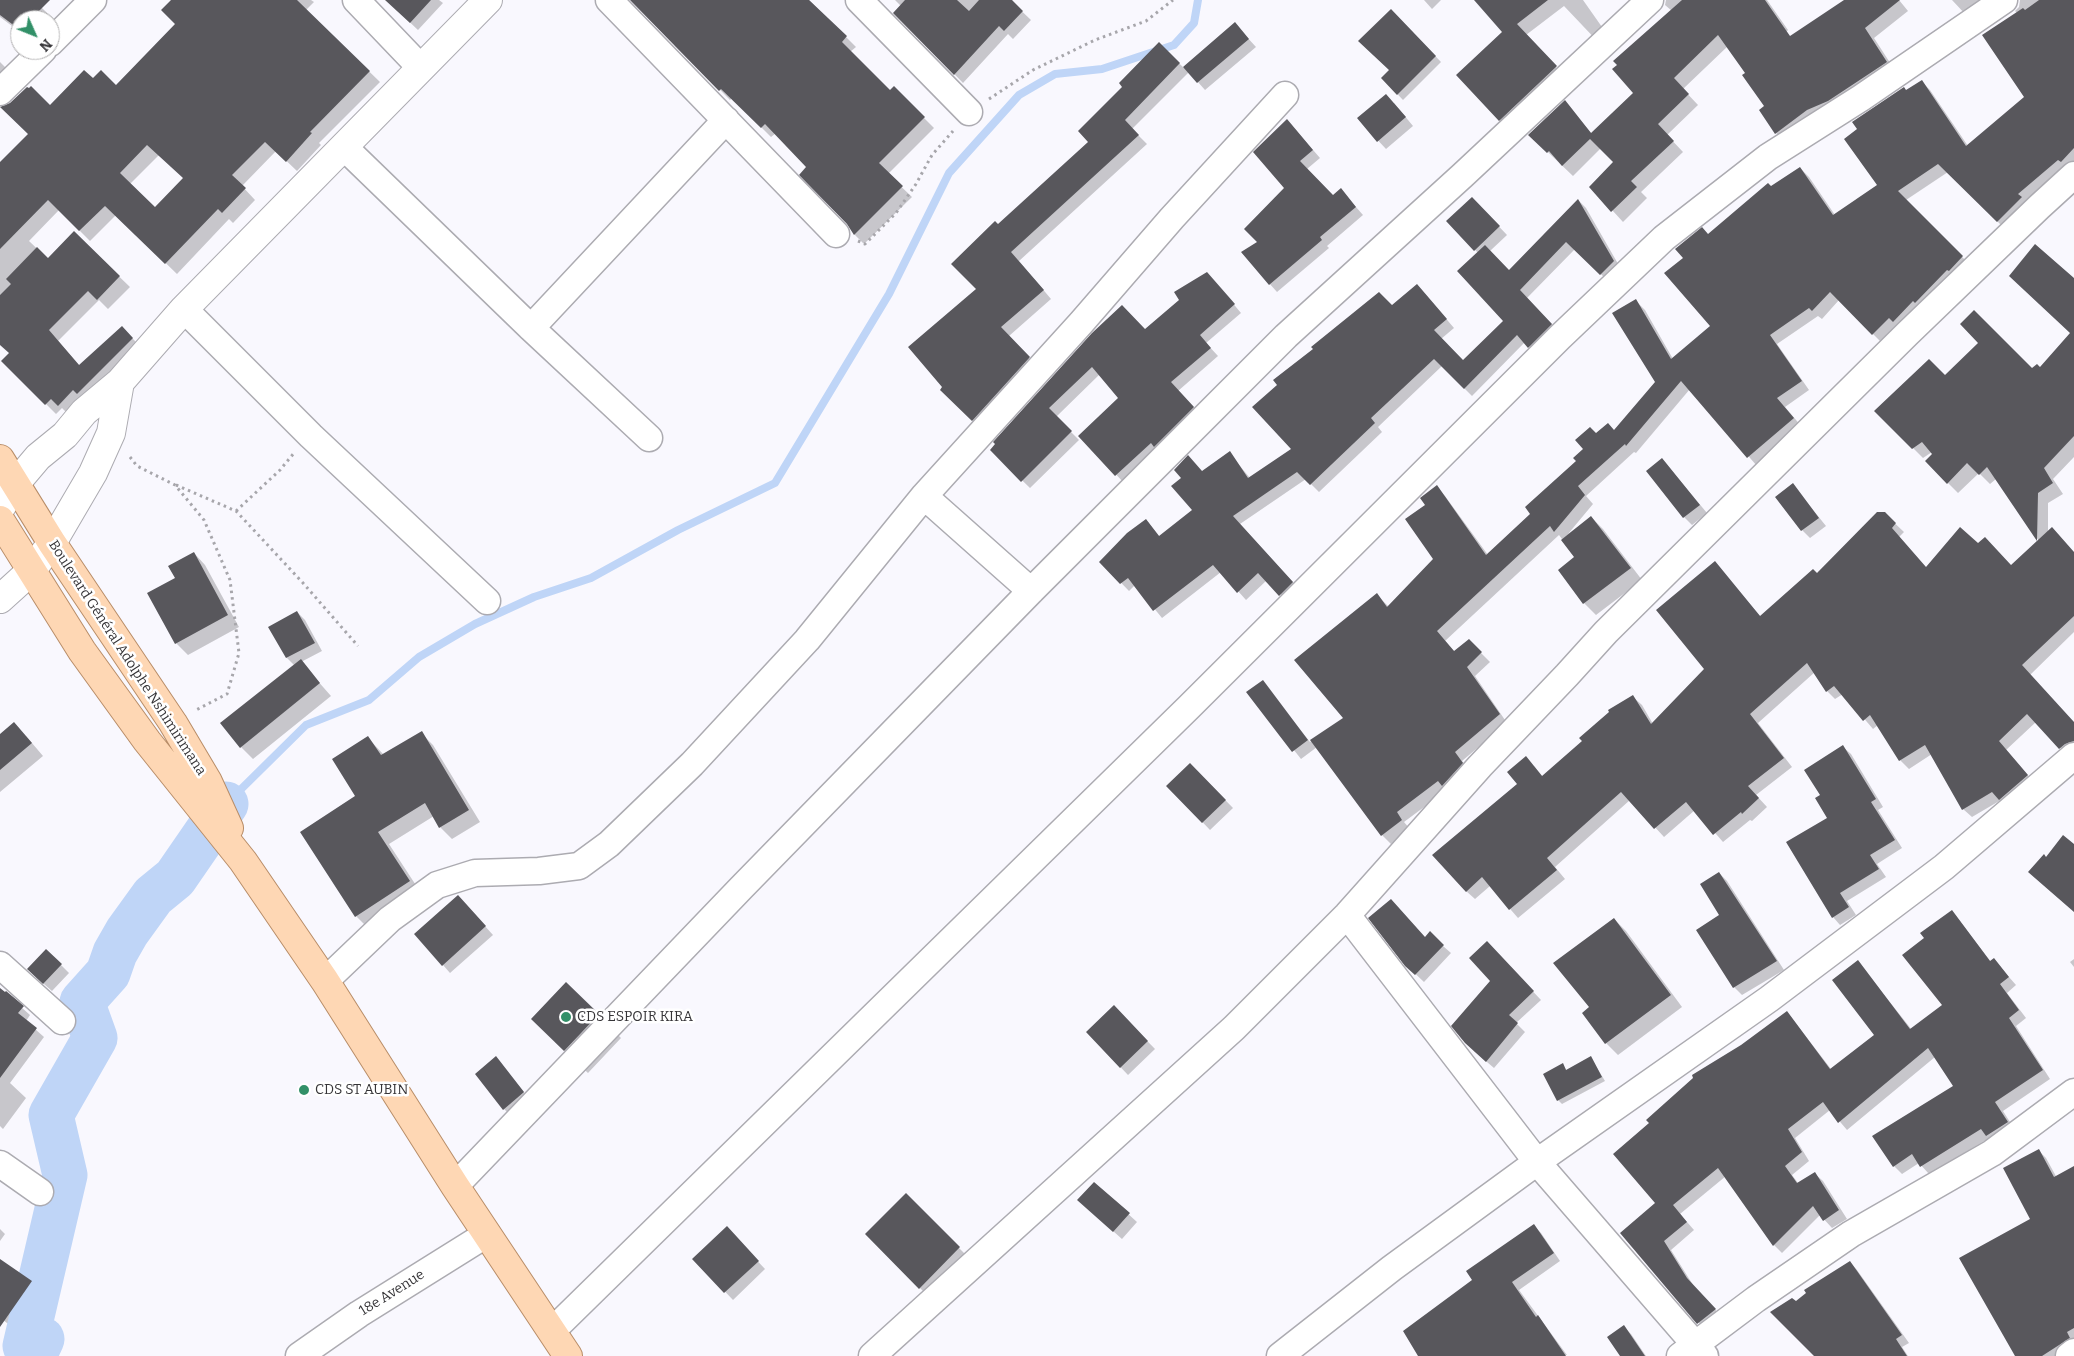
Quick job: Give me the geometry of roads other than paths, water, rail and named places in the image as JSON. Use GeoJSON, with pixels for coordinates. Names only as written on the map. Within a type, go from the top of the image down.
{"type":"FeatureCollection","features":[{"type":"Feature","properties":{"kind":"main road","name":"Boulevard Général Adolphe Nshimirimana"},"geometry":{"type":"LineString","coordinates":[[0,459],[52,543],[172,723],[208,782],[244,861]]}},
{"type":"Feature","properties":{"kind":"main road","name":"Boulevard Général Adolphe Nshimirimana"},"geometry":{"type":"LineString","coordinates":[[0,520],[82,651],[147,742],[244,861],[325,981],[455,1186],[568,1356]]}},
{"type":"Feature","properties":{"kind":"street"},"geometry":{"type":"LineString","coordinates":[[60,33],[93,0]]}},
{"type":"Feature","properties":{"kind":"street"},"geometry":{"type":"LineString","coordinates":[[356,0],[420,68]]}},
{"type":"Feature","properties":{"kind":"street"},"geometry":{"type":"LineString","coordinates":[[0,509],[16,483],[38,457],[64,435],[84,412],[120,382],[184,310],[488,0]]}},
{"type":"Feature","properties":{"kind":"street"},"geometry":{"type":"LineString","coordinates":[[609,0],[836,234]]}},
{"type":"Feature","properties":{"kind":"street"},"geometry":{"type":"LineString","coordinates":[[859,0],[969,112]]}},
{"type":"Feature","properties":{"kind":"street"},"geometry":{"type":"LineString","coordinates":[[455,1186],[734,895],[1031,591],[1286,336],[1463,175],[1650,0]]}},
{"type":"Feature","properties":{"kind":"street"},"geometry":{"type":"LineString","coordinates":[[552,1331],[1189,708],[1553,344],[1664,238],[1768,157],[1861,98],[2004,0]]}},
{"type":"Feature","properties":{"kind":"street"},"geometry":{"type":"LineString","coordinates":[[0,92],[33,60]]}},
{"type":"Feature","properties":{"kind":"street"},"geometry":{"type":"LineString","coordinates":[[325,981],[390,918],[438,885],[475,874],[540,871],[579,866],[609,844],[692,764],[807,640],[924,496],[1081,323],[1172,218],[1286,95]]}},
{"type":"Feature","properties":{"kind":"street"},"geometry":{"type":"LineString","coordinates":[[531,328],[726,120]]}},
{"type":"Feature","properties":{"kind":"street"},"geometry":{"type":"LineString","coordinates":[[344,147],[531,328],[649,438]]}},
{"type":"Feature","properties":{"kind":"street"},"geometry":{"type":"LineString","coordinates":[[872,1356],[1234,1028],[1347,915],[1474,773],[1568,675],[1606,632],[1907,334],[2039,206],[2074,175]]}},
{"type":"Feature","properties":{"kind":"street"},"geometry":{"type":"LineString","coordinates":[[184,310],[311,436],[487,601]]}},
{"type":"Feature","properties":{"kind":"street"},"geometry":{"type":"LineString","coordinates":[[0,599],[31,571],[52,543],[93,473],[110,433],[120,382]]}},
{"type":"Feature","properties":{"kind":"street"},"geometry":{"type":"LineString","coordinates":[[924,496],[1031,591]]}},
{"type":"Feature","properties":{"kind":"street"},"geometry":{"type":"LineString","coordinates":[[1280,1356],[1392,1268],[1537,1162],[1761,1005],[1944,867],[2074,756]]}},
{"type":"Feature","properties":{"kind":"street"},"geometry":{"type":"LineString","coordinates":[[1347,915],[1537,1162],[1693,1352],[1756,1298],[1851,1234],[1992,1154],[2074,1092]]}},
{"type":"Feature","properties":{"kind":"street"},"geometry":{"type":"LineString","coordinates":[[0,965],[62,1021]]}},
{"type":"Feature","properties":{"kind":"street"},"geometry":{"type":"LineString","coordinates":[[0,1164],[40,1192]]}},
{"type":"Feature","properties":{"kind":"street","name":"18e Avenue"},"geometry":{"type":"LineString","coordinates":[[299,1356],[359,1314],[487,1234]]}},
{"type":"Feature","properties":{"kind":"street"},"geometry":{"type":"LineString","coordinates":[[2069,1356],[2074,1352]]}},
{"type":"Feature","properties":{"kind":"waterway"},"geometry":{"type":"LineString","coordinates":[[226,804],[306,725],[369,700],[419,657],[475,624],[534,597],[591,578],[678,530],[775,483],[889,294],[949,173],[1019,95],[1055,74],[1102,69],[1174,45],[1194,23],[1198,0]]}},
{"type":"Feature","properties":{"kind":"waterway"},"geometry":{"type":"LineString","coordinates":[[34,1356],[42,1339],[25,1346],[65,1175],[51,1115],[95,1038],[82,1002],[108,973],[115,953],[127,932],[153,896],[175,878],[226,804]]}},
{"type":"Feature","properties":{"kind":"place","name":"CDS ESPOIR KIRA"},"geometry":{"type":"Point","coordinates":[566,1017]}},
{"type":"Feature","properties":{"kind":"place","name":"CDS ST AUBIN"},"geometry":{"type":"Point","coordinates":[304,1090]}}]}
